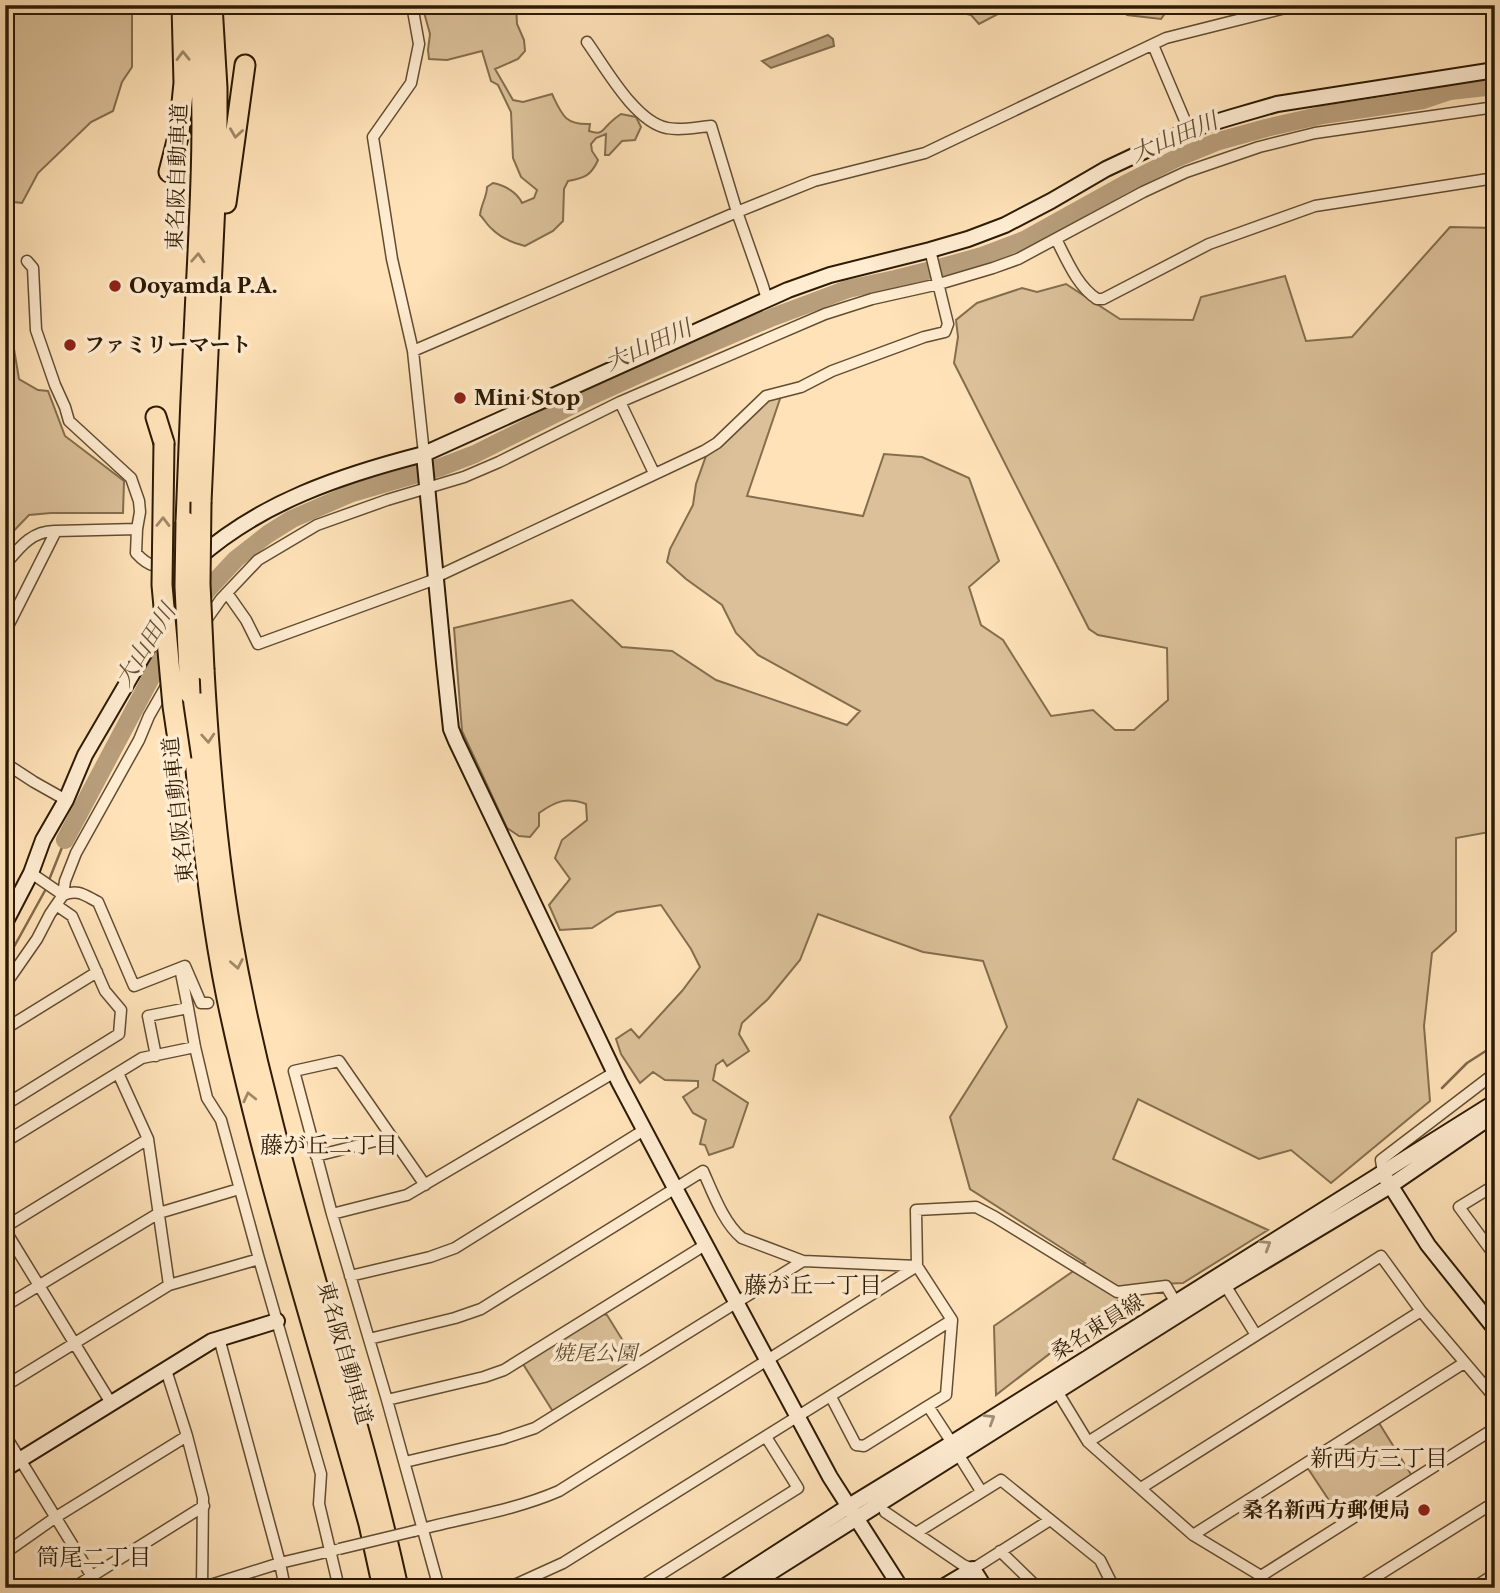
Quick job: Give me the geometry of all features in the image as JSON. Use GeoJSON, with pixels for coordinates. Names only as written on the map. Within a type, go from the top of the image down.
{"type":"FeatureCollection","features":[{"type":"Feature","properties":{"kind":"highway"},"geometry":{"type":"LineString","coordinates":[[169,172],[179,133],[184,83],[182,5]]}},
{"type":"Feature","properties":{"kind":"highway","name":"東名阪自動車道"},"geometry":{"type":"LineString","coordinates":[[197,5],[203,160],[191,388],[186,586],[190,694],[199,804],[227,996],[252,1110],[366,1511],[383,1588]]}},
{"type":"Feature","properties":{"kind":"highway","name":"東名阪自動車道"},"geometry":{"type":"LineString","coordinates":[[212,5],[217,88],[216,160],[200,584],[214,803],[231,932],[242,991],[282,1160],[353,1407],[398,1588]]}},
{"type":"Feature","properties":{"kind":"highway"},"geometry":{"type":"LineString","coordinates":[[212,279],[220,256],[245,65]]}},
{"type":"Feature","properties":{"kind":"highway"},"geometry":{"type":"LineString","coordinates":[[156,417],[164,443],[162,585],[173,706],[189,815],[209,880]]}},
{"type":"Feature","properties":{"kind":"street"},"geometry":{"type":"LineString","coordinates":[[412,5],[419,44],[411,83],[373,137],[391,259],[413,351],[451,729],[644,1130],[830,1477],[901,1588]]}},
{"type":"Feature","properties":{"kind":"street"},"geometry":{"type":"LineString","coordinates":[[413,351],[814,181],[925,153],[1166,38],[1297,5]]}},
{"type":"Feature","properties":{"kind":"street"},"geometry":{"type":"LineString","coordinates":[[587,42],[628,100],[653,122],[666,128],[679,129],[710,126],[767,299]]}},
{"type":"Feature","properties":{"kind":"street"},"geometry":{"type":"LineString","coordinates":[[1153,45],[1189,130]]}},
{"type":"Feature","properties":{"kind":"street"},"geometry":{"type":"LineString","coordinates":[[5,923],[31,873],[43,840],[66,800],[85,755],[155,635],[188,566],[213,544],[272,507],[367,469],[424,455],[767,299],[830,275],[930,250],[1005,225],[1107,169],[1189,130],[1277,104],[1495,70]]}},
{"type":"Feature","properties":{"kind":"street"},"geometry":{"type":"LineString","coordinates":[[5,985],[37,939],[62,895],[76,853],[139,740],[159,697],[221,598],[258,560],[317,525],[428,486],[464,477],[620,402],[836,310],[939,284],[1018,259],[1186,172],[1259,147],[1315,132],[1495,107]]}},
{"type":"Feature","properties":{"kind":"street"},"geometry":{"type":"LineString","coordinates":[[1056,239],[1074,274],[1086,290],[1097,299],[1103,299],[1209,244],[1315,206],[1495,178]]}},
{"type":"Feature","properties":{"kind":"street"},"geometry":{"type":"LineString","coordinates":[[227,593],[246,620],[258,644],[436,578],[704,451],[717,443],[766,396],[801,387],[832,371],[924,337],[945,332],[948,324],[930,250]]}},
{"type":"Feature","properties":{"kind":"street"},"geometry":{"type":"LineString","coordinates":[[27,261],[33,268],[36,330],[69,421],[131,478],[140,512],[136,529],[136,553],[145,563],[156,567],[188,566]]}},
{"type":"Feature","properties":{"kind":"street"},"geometry":{"type":"LineString","coordinates":[[620,402],[654,473]]}},
{"type":"Feature","properties":{"kind":"street"},"geometry":{"type":"LineString","coordinates":[[5,565],[27,540],[46,531],[136,529]]}},
{"type":"Feature","properties":{"kind":"street"},"geometry":{"type":"LineString","coordinates":[[5,632],[56,531]]}},
{"type":"Feature","properties":{"kind":"street"},"geometry":{"type":"LineString","coordinates":[[5,763],[66,800]]}},
{"type":"Feature","properties":{"kind":"street"},"geometry":{"type":"LineString","coordinates":[[31,873],[62,895]]}},
{"type":"Feature","properties":{"kind":"street"},"geometry":{"type":"LineString","coordinates":[[62,895],[72,891],[98,901],[134,986],[185,966],[201,1003],[208,1003]]}},
{"type":"Feature","properties":{"kind":"street"},"geometry":{"type":"LineString","coordinates":[[5,1104],[119,1034],[121,1010],[105,991],[72,916],[56,905]]}},
{"type":"Feature","properties":{"kind":"street"},"geometry":{"type":"LineString","coordinates":[[180,968],[207,1098],[221,1120],[258,1259],[321,1474],[320,1504],[335,1550],[339,1588]]}},
{"type":"Feature","properties":{"kind":"street"},"geometry":{"type":"LineString","coordinates":[[5,1029],[97,972]]}},
{"type":"Feature","properties":{"kind":"street"},"geometry":{"type":"LineString","coordinates":[[156,1056],[148,1016],[188,1008]]}},
{"type":"Feature","properties":{"kind":"street"},"geometry":{"type":"LineString","coordinates":[[5,1142],[142,1058],[195,1047]]}},
{"type":"Feature","properties":{"kind":"street"},"geometry":{"type":"LineString","coordinates":[[425,1185],[339,1061],[294,1071],[332,1214],[405,1462],[418,1530],[439,1588]]}},
{"type":"Feature","properties":{"kind":"street"},"geometry":{"type":"LineString","coordinates":[[332,1214],[407,1195],[615,1072]]}},
{"type":"Feature","properties":{"kind":"street"},"geometry":{"type":"LineString","coordinates":[[118,1073],[148,1139],[169,1285]]}},
{"type":"Feature","properties":{"kind":"street"},"geometry":{"type":"LineString","coordinates":[[1495,1073],[1381,1160],[1386,1180],[1428,1245],[1495,1329]]}},
{"type":"Feature","properties":{"kind":"street","name":"桑名東員線"},"geometry":{"type":"LineString","coordinates":[[955,1448],[1056,1391],[1493,1111]]}},
{"type":"Feature","properties":{"kind":"street"},"geometry":{"type":"LineString","coordinates":[[350,1276],[430,1257],[455,1248],[644,1130]]}},
{"type":"Feature","properties":{"kind":"street"},"geometry":{"type":"LineString","coordinates":[[316,1156],[391,1137]]}},
{"type":"Feature","properties":{"kind":"street"},"geometry":{"type":"LineString","coordinates":[[111,1403],[5,1228],[148,1139]]}},
{"type":"Feature","properties":{"kind":"street"},"geometry":{"type":"LineString","coordinates":[[369,1339],[481,1309],[703,1171],[719,1206],[736,1234],[742,1238],[803,1261],[917,1266]]}},
{"type":"Feature","properties":{"kind":"street","name":"桑名東員線"},"geometry":{"type":"LineString","coordinates":[[722,1588],[955,1448],[1304,1221],[1386,1180]]}},
{"type":"Feature","properties":{"kind":"street"},"geometry":{"type":"LineString","coordinates":[[1495,1185],[1459,1207],[1495,1256]]}},
{"type":"Feature","properties":{"kind":"street"},"geometry":{"type":"LineString","coordinates":[[5,1306],[159,1213],[239,1189]]}},
{"type":"Feature","properties":{"kind":"street"},"geometry":{"type":"LineString","coordinates":[[831,1397],[856,1445],[864,1446],[946,1395],[952,1320],[917,1266],[916,1210],[975,1207],[1117,1292],[1166,1286],[1176,1303]]}},
{"type":"Feature","properties":{"kind":"street"},"geometry":{"type":"LineString","coordinates":[[387,1400],[504,1370],[705,1245]]}},
{"type":"Feature","properties":{"kind":"street"},"geometry":{"type":"LineString","coordinates":[[1088,1442],[1381,1256],[1421,1311],[1494,1397]]}},
{"type":"Feature","properties":{"kind":"street"},"geometry":{"type":"LineString","coordinates":[[5,1387],[169,1285],[258,1259]]}},
{"type":"Feature","properties":{"kind":"street"},"geometry":{"type":"LineString","coordinates":[[405,1462],[502,1439],[535,1428],[803,1261]]}},
{"type":"Feature","properties":{"kind":"street"},"geometry":{"type":"LineString","coordinates":[[166,1370],[187,1436],[204,1506],[201,1588],[281,1563],[521,1505],[559,1491],[917,1266]]}},
{"type":"Feature","properties":{"kind":"street"},"geometry":{"type":"LineString","coordinates":[[1225,1285],[1256,1335]]}},
{"type":"Feature","properties":{"kind":"street"},"geometry":{"type":"LineString","coordinates":[[1141,1488],[1421,1311]]}},
{"type":"Feature","properties":{"kind":"street"},"geometry":{"type":"LineString","coordinates":[[508,1588],[563,1563],[952,1320]]}},
{"type":"Feature","properties":{"kind":"street"},"geometry":{"type":"LineString","coordinates":[[5,1468],[219,1338],[277,1321]]}},
{"type":"Feature","properties":{"kind":"street"},"geometry":{"type":"LineString","coordinates":[[219,1338],[281,1563],[285,1588]]}},
{"type":"Feature","properties":{"kind":"street"},"geometry":{"type":"LineString","coordinates":[[1193,1535],[1464,1363]]}},
{"type":"Feature","properties":{"kind":"street"},"geometry":{"type":"LineString","coordinates":[[1056,1391],[1088,1442],[1193,1535],[1261,1576],[1495,1428]]}},
{"type":"Feature","properties":{"kind":"street"},"geometry":{"type":"LineString","coordinates":[[928,1406],[981,1492]]}},
{"type":"Feature","properties":{"kind":"street"},"geometry":{"type":"LineString","coordinates":[[5,1434],[99,1588]]}},
{"type":"Feature","properties":{"kind":"street"},"geometry":{"type":"LineString","coordinates":[[5,1553],[56,1517],[187,1436]]}},
{"type":"Feature","properties":{"kind":"street"},"geometry":{"type":"LineString","coordinates":[[639,1588],[798,1488],[766,1437]]}},
{"type":"Feature","properties":{"kind":"street"},"geometry":{"type":"LineString","coordinates":[[916,1533],[1000,1480],[1100,1560],[1114,1588]]}},
{"type":"Feature","properties":{"kind":"street"},"geometry":{"type":"LineString","coordinates":[[1358,1588],[1495,1502]]}},
{"type":"Feature","properties":{"kind":"street"},"geometry":{"type":"LineString","coordinates":[[73,1588],[204,1506]]}},
{"type":"Feature","properties":{"kind":"street","name":"桑名東員線"},"geometry":{"type":"LineString","coordinates":[[746,1588],[852,1511]]}},
{"type":"Feature","properties":{"kind":"street"},"geometry":{"type":"LineString","coordinates":[[885,1512],[972,1569],[985,1588]]}},
{"type":"Feature","properties":{"kind":"street"},"geometry":{"type":"LineString","coordinates":[[941,1588],[1049,1520]]}},
{"type":"Feature","properties":{"kind":"street"},"geometry":{"type":"LineString","coordinates":[[1000,1551],[1038,1588]]}},
{"type":"Feature","properties":{"kind":"street"},"geometry":{"type":"LineString","coordinates":[[1473,1588],[1495,1574]]}},
{"type":"Feature","properties":{"kind":"green space"},"geometry":{"type":"Polygon","coordinates":[[[5,5],[132,5],[132,67],[122,82],[113,111],[91,122],[38,173],[22,203],[5,201],[5,5]]]}},
{"type":"Feature","properties":{"kind":"green space"},"geometry":{"type":"Polygon","coordinates":[[[422,5],[516,5],[517,24],[524,40],[525,51],[518,59],[495,69],[513,100],[523,102],[552,94],[565,117],[575,123],[590,124],[589,131],[598,133],[621,114],[636,117],[641,127],[635,140],[622,141],[609,155],[605,155],[606,134],[596,138],[591,144],[598,160],[593,170],[578,179],[568,181],[564,189],[563,221],[553,231],[525,246],[499,235],[480,215],[487,187],[493,183],[510,190],[522,203],[534,198],[537,190],[521,177],[513,158],[511,112],[498,85],[491,81],[482,51],[447,60],[429,59],[430,34],[422,5]]]}},
{"type":"Feature","properties":{"kind":"green space"},"geometry":{"type":"Polygon","coordinates":[[[929,5],[1015,5],[979,24],[971,15],[929,5]]]}},
{"type":"Feature","properties":{"kind":"green space"},"geometry":{"type":"Polygon","coordinates":[[[1120,5],[1171,5],[1161,19],[1127,15],[1120,5]]]}},
{"type":"Feature","properties":{"kind":"green space"},"geometry":{"type":"Polygon","coordinates":[[[1450,227],[1495,228],[1495,831],[1456,838],[1456,931],[1432,953],[1424,1026],[1430,1101],[1331,1183],[1291,1150],[1259,1159],[1138,1099],[1113,1159],[1268,1230],[1183,1283],[1139,1285],[996,1395],[994,1326],[1085,1263],[970,1189],[950,1117],[1007,1027],[983,961],[923,952],[818,914],[800,960],[768,999],[742,1023],[739,1034],[749,1051],[727,1066],[723,1060],[716,1065],[713,1080],[748,1103],[733,1147],[709,1155],[705,1145],[700,1144],[706,1120],[693,1113],[683,1097],[698,1087],[698,1081],[665,1080],[653,1072],[640,1083],[621,1054],[616,1039],[631,1029],[639,1038],[700,967],[661,905],[617,912],[592,928],[560,930],[549,905],[570,879],[555,858],[562,840],[587,820],[586,804],[561,801],[539,813],[539,826],[530,837],[519,836],[507,828],[462,731],[454,628],[572,600],[622,647],[672,651],[716,680],[847,725],[860,711],[758,655],[736,633],[722,605],[667,562],[670,549],[693,505],[696,484],[706,456],[719,447],[768,399],[781,396],[747,496],[863,516],[884,454],[922,457],[969,478],[999,561],[969,587],[981,625],[1003,640],[1051,716],[1093,710],[1115,730],[1134,730],[1168,700],[1167,648],[1098,635],[1089,629],[954,363],[958,337],[956,320],[977,303],[1022,288],[1037,292],[1066,284],[1120,319],[1193,320],[1201,297],[1285,276],[1306,341],[1352,337],[1450,227]]]}},
{"type":"Feature","properties":{"kind":"green space"},"geometry":{"type":"Polygon","coordinates":[[[5,259],[12,262],[13,343],[19,379],[38,390],[48,391],[65,436],[124,481],[123,513],[29,515],[5,540],[5,259]]]}},
{"type":"Feature","properties":{"kind":"green space","name":"焼尾公園"},"geometry":{"type":"Polygon","coordinates":[[[603,1314],[607,1315],[634,1362],[552,1410],[523,1364],[603,1314]]]}},
{"type":"Feature","properties":{"kind":"green space"},"geometry":{"type":"Polygon","coordinates":[[[1379,1423],[1412,1476],[1342,1520],[1307,1467],[1379,1423]]]}},
{"type":"Feature","properties":{"kind":"shaded area"},"geometry":{"type":"Polygon","coordinates":[[[828,35],[833,39],[834,46],[771,68],[762,61],[828,35]]]}},
{"type":"Feature","properties":{"kind":"waterway","name":"大山田川"},"geometry":{"type":"LineString","coordinates":[[196,605],[236,559],[292,519],[352,493],[441,467],[475,454],[589,397],[773,317],[848,289],[982,256],[1024,240],[1125,184],[1219,141],[1323,115],[1423,100],[1450,91],[1495,86]]}},
{"type":"Feature","properties":{"kind":"waterway","name":"大山田川"},"geometry":{"type":"LineString","coordinates":[[65,840],[170,642]]}},
{"type":"Feature","properties":{"kind":"waterway","name":"大山田川"},"geometry":{"type":"LineString","coordinates":[[49,880],[65,840]]}},
{"type":"Feature","properties":{"kind":"waterway","name":"大山田川"},"geometry":{"type":"LineString","coordinates":[[5,960],[47,887]]}},
{"type":"Feature","properties":{"kind":"waterway"},"geometry":{"type":"LineString","coordinates":[[1442,1088],[1467,1063],[1495,1045]]}},
{"type":"Feature","properties":{"kind":"place","name":"Ooyamda P.A."},"geometry":{"type":"Point","coordinates":[115,286]}},
{"type":"Feature","properties":{"kind":"place","name":"ファミリーマート"},"geometry":{"type":"Point","coordinates":[70,345]}},
{"type":"Feature","properties":{"kind":"place","name":"Mini Stop"},"geometry":{"type":"Point","coordinates":[460,398]}},
{"type":"Feature","properties":{"kind":"place","name":"桑名新西方郵便局"},"geometry":{"type":"Point","coordinates":[1424,1510]}},
{"type":"Feature","properties":{"kind":"district","name":"藤が丘二丁目"},"geometry":{"type":"Point","coordinates":[329,1145]}},
{"type":"Feature","properties":{"kind":"district","name":"藤が丘一丁目"},"geometry":{"type":"Point","coordinates":[813,1285]}},
{"type":"Feature","properties":{"kind":"district","name":"新西方三丁目"},"geometry":{"type":"Point","coordinates":[1379,1458]}},
{"type":"Feature","properties":{"kind":"district","name":"筒尾二丁目"},"geometry":{"type":"Point","coordinates":[94,1557]}}]}
